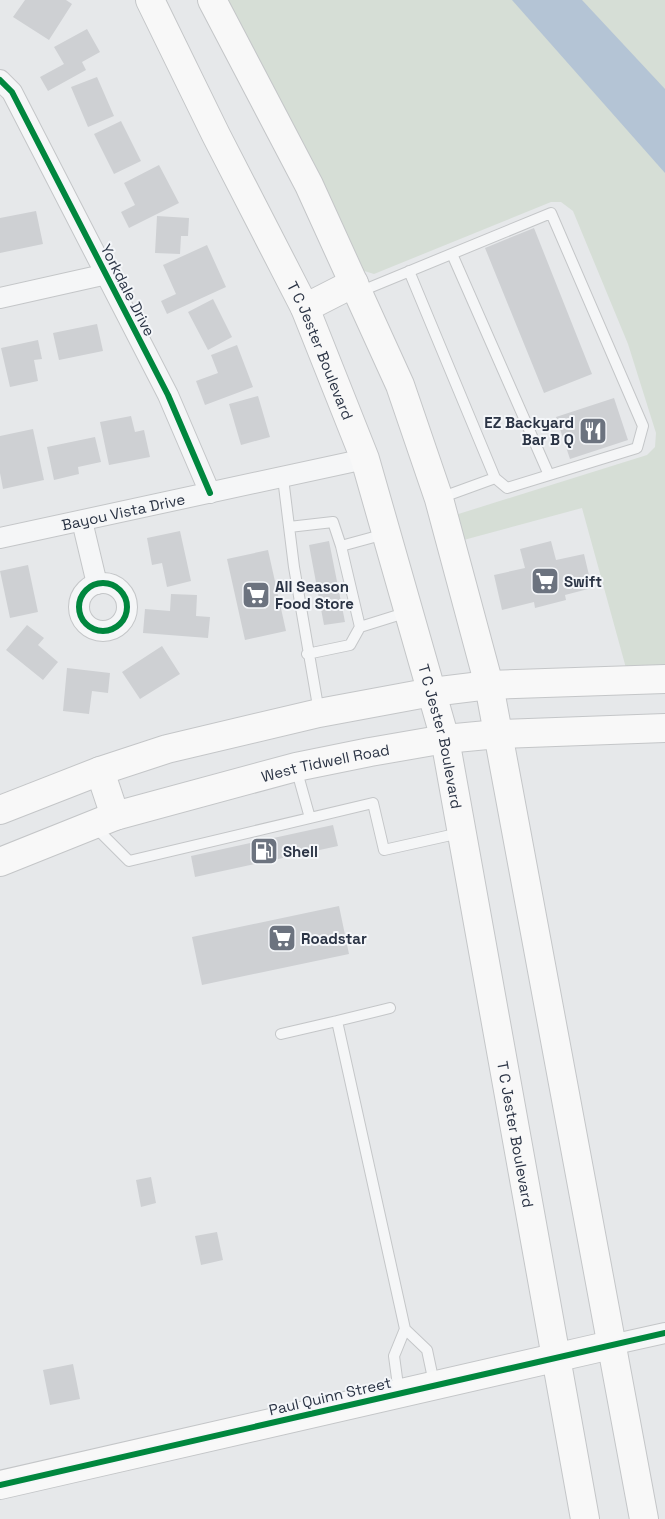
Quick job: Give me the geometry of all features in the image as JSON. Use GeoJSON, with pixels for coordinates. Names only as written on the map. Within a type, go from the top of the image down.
{"type":"FeatureCollection","features":[{"type":"Feature","properties":{"kind":"main road","name":"T C Jester Boulevard"},"geometry":{"type":"LineString","coordinates":[[150,0],[216,135],[305,308],[365,459],[432,692],[445,739],[585,1519]]}},
{"type":"Feature","properties":{"kind":"main road"},"geometry":{"type":"LineString","coordinates":[[212,0],[309,185],[356,288],[400,385],[439,499],[489,685],[644,1519]]}},
{"type":"Feature","properties":{"kind":"main road"},"geometry":{"type":"LineString","coordinates":[[305,308],[356,288]]}},
{"type":"Feature","properties":{"kind":"main road"},"geometry":{"type":"LineString","coordinates":[[0,810],[100,771],[167,749],[319,713],[432,692],[489,685],[665,679]]}},
{"type":"Feature","properties":{"kind":"main road","name":"West Tidwell Road"},"geometry":{"type":"LineString","coordinates":[[0,862],[104,820],[296,767],[445,739],[498,734],[665,728]]}},
{"type":"Feature","properties":{"kind":"main road"},"geometry":{"type":"LineString","coordinates":[[100,771],[104,820]]}},
{"type":"Feature","properties":{"kind":"main road","name":"Paul Quinn Street"},"geometry":{"type":"LineString","coordinates":[[0,1485],[611,1345]]}},
{"type":"Feature","properties":{"kind":"street","name":"Yorkdale Drive"},"geometry":{"type":"LineString","coordinates":[[0,80],[12,92],[17,101],[168,395],[210,493]]}},
{"type":"Feature","properties":{"kind":"street"},"geometry":{"type":"LineString","coordinates":[[0,298],[106,274]]}},
{"type":"Feature","properties":{"kind":"street","name":"Bayou Vista Drive"},"geometry":{"type":"LineString","coordinates":[[0,538],[365,459]]}},
{"type":"Feature","properties":{"kind":"street"},"geometry":{"type":"LineString","coordinates":[[82,520],[97,584]]}},
{"type":"Feature","properties":{"kind":"street","name":"Paul Quinn Street"},"geometry":{"type":"LineString","coordinates":[[611,1345],[665,1333]]}},
{"type":"Feature","properties":{"kind":"lane"},"geometry":{"type":"LineString","coordinates":[[356,288],[409,271],[552,213],[642,426],[637,448],[507,488],[495,478],[409,271]]}},
{"type":"Feature","properties":{"kind":"lane"},"geometry":{"type":"LineString","coordinates":[[452,254],[549,475]]}},
{"type":"Feature","properties":{"kind":"lane"},"geometry":{"type":"LineString","coordinates":[[283,478],[307,654],[319,713]]}},
{"type":"Feature","properties":{"kind":"lane"},"geometry":{"type":"LineString","coordinates":[[439,499],[495,478]]}},
{"type":"Feature","properties":{"kind":"lane"},"geometry":{"type":"LineString","coordinates":[[289,527],[333,522],[341,546],[360,627],[350,645],[307,654]]}},
{"type":"Feature","properties":{"kind":"lane"},"geometry":{"type":"LineString","coordinates":[[341,546],[386,534]]}},
{"type":"Feature","properties":{"kind":"lane"},"geometry":{"type":"LineString","coordinates":[[360,627],[409,612]]}},
{"type":"Feature","properties":{"kind":"lane"},"geometry":{"type":"LineString","coordinates":[[296,767],[310,818]]}},
{"type":"Feature","properties":{"kind":"lane"},"geometry":{"type":"LineString","coordinates":[[104,820],[129,861],[373,803],[384,850],[461,833]]}},
{"type":"Feature","properties":{"kind":"lane"},"geometry":{"type":"LineString","coordinates":[[281,1034],[390,1008]]}},
{"type":"Feature","properties":{"kind":"lane"},"geometry":{"type":"LineString","coordinates":[[337,1022],[405,1329],[427,1350],[435,1384]]}},
{"type":"Feature","properties":{"kind":"lane"},"geometry":{"type":"LineString","coordinates":[[399,1393],[394,1356],[405,1329]]}},
{"type":"Feature","properties":{"kind":"shaded area"},"geometry":{"type":"Polygon","coordinates":[[[220,0],[665,0],[665,667],[626,668],[582,508],[460,541],[452,516],[647,455],[655,447],[656,433],[628,344],[573,211],[561,202],[551,202],[374,274],[361,270],[220,0]]]}},
{"type":"Feature","properties":{"kind":"water"},"geometry":{"type":"Polygon","coordinates":[[[512,0],[582,0],[665,89],[665,173],[512,0]]]}},
{"type":"Feature","properties":{"kind":"building"},"geometry":{"type":"Polygon","coordinates":[[[25,0],[66,0],[72,4],[49,40],[13,17],[25,0]]]}},
{"type":"Feature","properties":{"kind":"building"},"geometry":{"type":"Polygon","coordinates":[[[87,29],[100,52],[82,62],[86,70],[48,91],[40,77],[64,64],[54,47],[87,29]]]}},
{"type":"Feature","properties":{"kind":"building"},"geometry":{"type":"Polygon","coordinates":[[[97,77],[114,116],[88,127],[71,87],[97,77]]]}},
{"type":"Feature","properties":{"kind":"building"},"geometry":{"type":"Polygon","coordinates":[[[121,121],[141,161],[114,174],[94,134],[121,121]]]}},
{"type":"Feature","properties":{"kind":"building"},"geometry":{"type":"Polygon","coordinates":[[[159,165],[179,203],[129,228],[121,212],[135,205],[124,183],[159,165]]]}},
{"type":"Feature","properties":{"kind":"building"},"geometry":{"type":"Polygon","coordinates":[[[36,211],[43,244],[0,253],[0,218],[36,211]]]}},
{"type":"Feature","properties":{"kind":"building"},"geometry":{"type":"Polygon","coordinates":[[[157,216],[189,218],[188,236],[181,236],[180,254],[155,253],[157,216]]]}},
{"type":"Feature","properties":{"kind":"building"},"geometry":{"type":"Polygon","coordinates":[[[534,228],[592,374],[544,393],[485,248],[534,228]]]}},
{"type":"Feature","properties":{"kind":"building"},"geometry":{"type":"Polygon","coordinates":[[[207,245],[226,287],[167,314],[161,301],[176,294],[163,265],[207,245]]]}},
{"type":"Feature","properties":{"kind":"building"},"geometry":{"type":"Polygon","coordinates":[[[213,299],[232,337],[208,350],[188,312],[213,299]]]}},
{"type":"Feature","properties":{"kind":"building"},"geometry":{"type":"Polygon","coordinates":[[[97,324],[103,351],[59,360],[53,333],[97,324]]]}},
{"type":"Feature","properties":{"kind":"building"},"geometry":{"type":"Polygon","coordinates":[[[38,340],[42,359],[34,360],[38,381],[10,387],[1,348],[38,340]]]}},
{"type":"Feature","properties":{"kind":"building"},"geometry":{"type":"Polygon","coordinates":[[[237,345],[253,387],[205,405],[196,381],[218,373],[211,355],[237,345]]]}},
{"type":"Feature","properties":{"kind":"building"},"geometry":{"type":"Polygon","coordinates":[[[258,396],[270,437],[241,445],[229,404],[258,396]]]}},
{"type":"Feature","properties":{"kind":"building"},"geometry":{"type":"Polygon","coordinates":[[[614,398],[628,440],[570,459],[556,417],[614,398]]]}},
{"type":"Feature","properties":{"kind":"building"},"geometry":{"type":"Polygon","coordinates":[[[131,416],[135,432],[144,430],[150,457],[109,465],[100,422],[131,416]]]}},
{"type":"Feature","properties":{"kind":"building"},"geometry":{"type":"Polygon","coordinates":[[[33,429],[44,480],[3,489],[0,473],[0,436],[33,429]]]}},
{"type":"Feature","properties":{"kind":"building"},"geometry":{"type":"Polygon","coordinates":[[[95,437],[101,462],[78,467],[79,474],[54,480],[47,447],[95,437]]]}},
{"type":"Feature","properties":{"kind":"building"},"geometry":{"type":"Polygon","coordinates":[[[180,531],[191,581],[167,587],[162,563],[152,565],[147,538],[180,531]]]}},
{"type":"Feature","properties":{"kind":"building"},"geometry":{"type":"Polygon","coordinates":[[[329,541],[345,622],[324,625],[309,545],[329,541]]]}},
{"type":"Feature","properties":{"kind":"building"},"geometry":{"type":"Polygon","coordinates":[[[551,541],[556,560],[584,554],[592,588],[565,595],[566,600],[535,608],[534,602],[502,610],[494,575],[525,568],[520,549],[551,541]]]}},
{"type":"Feature","properties":{"kind":"building","name":"All Season Food Store"},"geometry":{"type":"Polygon","coordinates":[[[268,550],[286,631],[245,640],[227,559],[268,550]]]}},
{"type":"Feature","properties":{"kind":"building"},"geometry":{"type":"Polygon","coordinates":[[[28,565],[38,612],[10,618],[0,571],[28,565]]]}},
{"type":"Feature","properties":{"kind":"building"},"geometry":{"type":"Polygon","coordinates":[[[171,594],[197,595],[196,616],[210,617],[208,638],[143,633],[145,609],[170,611],[171,594]]]}},
{"type":"Feature","properties":{"kind":"building"},"geometry":{"type":"Polygon","coordinates":[[[27,625],[44,638],[38,645],[58,662],[43,680],[6,650],[27,625]]]}},
{"type":"Feature","properties":{"kind":"building"},"geometry":{"type":"Polygon","coordinates":[[[162,646],[180,674],[140,699],[122,672],[162,646]]]}},
{"type":"Feature","properties":{"kind":"building"},"geometry":{"type":"Polygon","coordinates":[[[67,668],[110,673],[108,693],[92,691],[89,714],[63,711],[67,668]]]}},
{"type":"Feature","properties":{"kind":"building","name":"Shell"},"geometry":{"type":"Polygon","coordinates":[[[333,825],[338,846],[195,877],[191,856],[333,825]]]}},
{"type":"Feature","properties":{"kind":"building"},"geometry":{"type":"Polygon","coordinates":[[[339,906],[349,954],[202,985],[192,937],[339,906]]]}},
{"type":"Feature","properties":{"kind":"building"},"geometry":{"type":"Polygon","coordinates":[[[151,1177],[156,1203],[141,1207],[136,1180],[151,1177]]]}},
{"type":"Feature","properties":{"kind":"building"},"geometry":{"type":"Polygon","coordinates":[[[217,1232],[223,1260],[201,1265],[195,1236],[217,1232]]]}},
{"type":"Feature","properties":{"kind":"building"},"geometry":{"type":"Polygon","coordinates":[[[73,1364],[80,1399],[50,1405],[43,1370],[73,1364]]]}},
{"type":"Feature","properties":{"kind":"cycle path"},"geometry":{"type":"LineString","coordinates":[[0,80],[12,92],[168,395],[210,493]]}},
{"type":"Feature","properties":{"kind":"cycle path"},"geometry":{"type":"LineString","coordinates":[[98,583],[108,583],[120,590],[127,602],[127,607],[127,612],[120,624],[108,631],[98,631],[90,627],[83,620],[79,612],[79,602],[83,594],[90,587],[98,583]]}},
{"type":"Feature","properties":{"kind":"cycle path"},"geometry":{"type":"LineString","coordinates":[[0,1485],[665,1333]]}},
{"type":"Feature","properties":{"kind":"place","name":"EZ Backyard Bar B Q"},"geometry":{"type":"Point","coordinates":[593,431]}},
{"type":"Feature","properties":{"kind":"place","name":"Swift"},"geometry":{"type":"Point","coordinates":[545,581]}},
{"type":"Feature","properties":{"kind":"place","name":"All Season Food Store"},"geometry":{"type":"Point","coordinates":[256,595]}},
{"type":"Feature","properties":{"kind":"place","name":"Shell"},"geometry":{"type":"Point","coordinates":[264,851]}},
{"type":"Feature","properties":{"kind":"place","name":"Roadstar"},"geometry":{"type":"Point","coordinates":[282,938]}}]}
